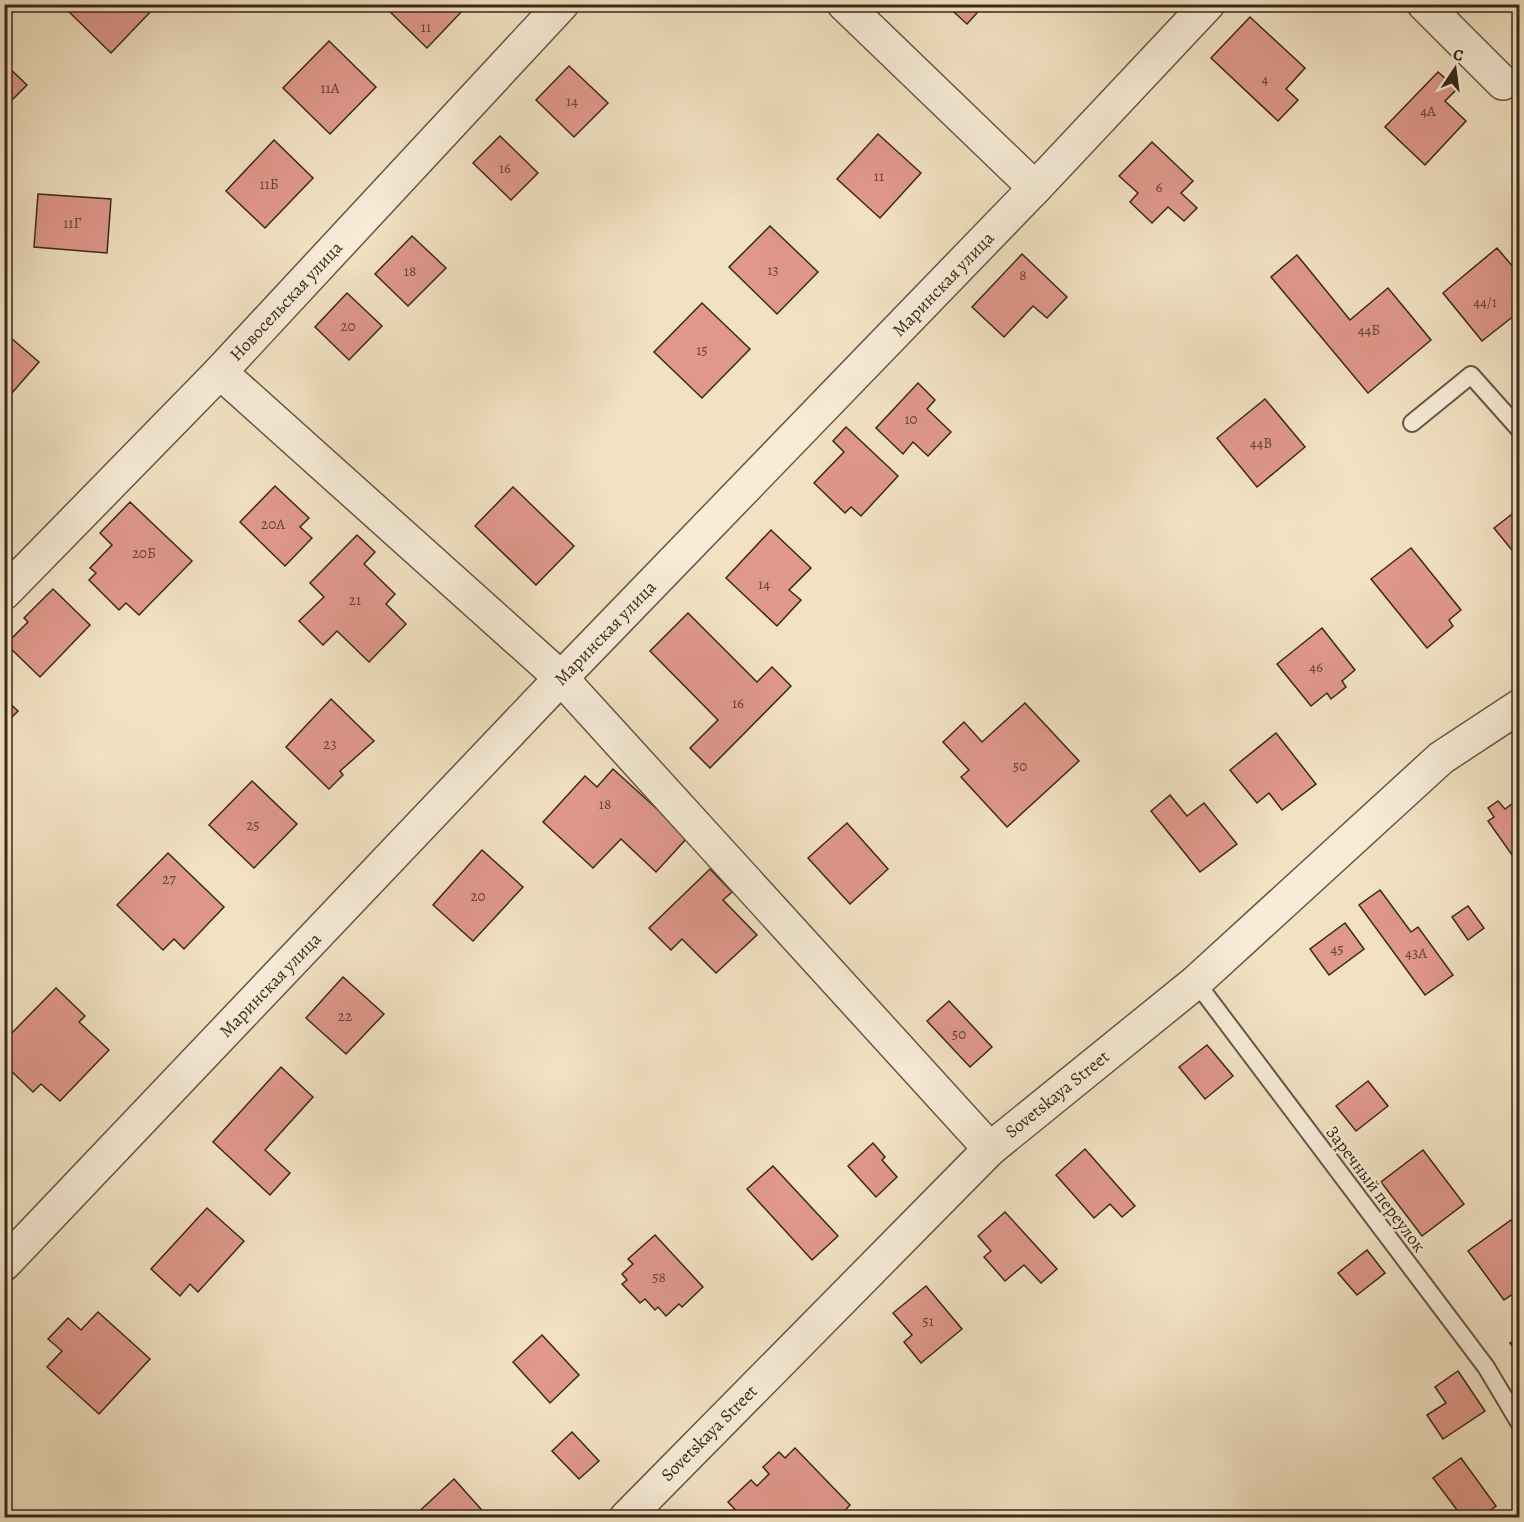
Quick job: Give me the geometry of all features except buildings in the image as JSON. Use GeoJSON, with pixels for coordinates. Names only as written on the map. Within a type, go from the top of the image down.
{"type":"FeatureCollection","features":[{"type":"Feature","properties":{"kind":"street","name":"Новосельская улица"},"geometry":{"type":"LineString","coordinates":[[4,593],[220,372],[562,4]]}},
{"type":"Feature","properties":{"kind":"street"},"geometry":{"type":"LineString","coordinates":[[844,4],[1035,188]]}},
{"type":"Feature","properties":{"kind":"street","name":"Маринская улица"},"geometry":{"type":"LineString","coordinates":[[4,1264],[561,678],[1035,188],[1208,4]]}},
{"type":"Feature","properties":{"kind":"street"},"geometry":{"type":"LineString","coordinates":[[1424,4],[1503,83]]}},
{"type":"Feature","properties":{"kind":"street"},"geometry":{"type":"LineString","coordinates":[[220,372],[561,678],[990,1149]]}},
{"type":"Feature","properties":{"kind":"street","name":"Sovetskaya Street"},"geometry":{"type":"LineString","coordinates":[[626,1518],[990,1149],[1196,981],[1441,758],[1520,706]]}},
{"type":"Feature","properties":{"kind":"lane"},"geometry":{"type":"LineString","coordinates":[[1412,423],[1471,375],[1520,430]]}},
{"type":"Feature","properties":{"kind":"lane","name":"Заречный переулок"},"geometry":{"type":"LineString","coordinates":[[1196,981],[1486,1367],[1520,1424]]}}]}
